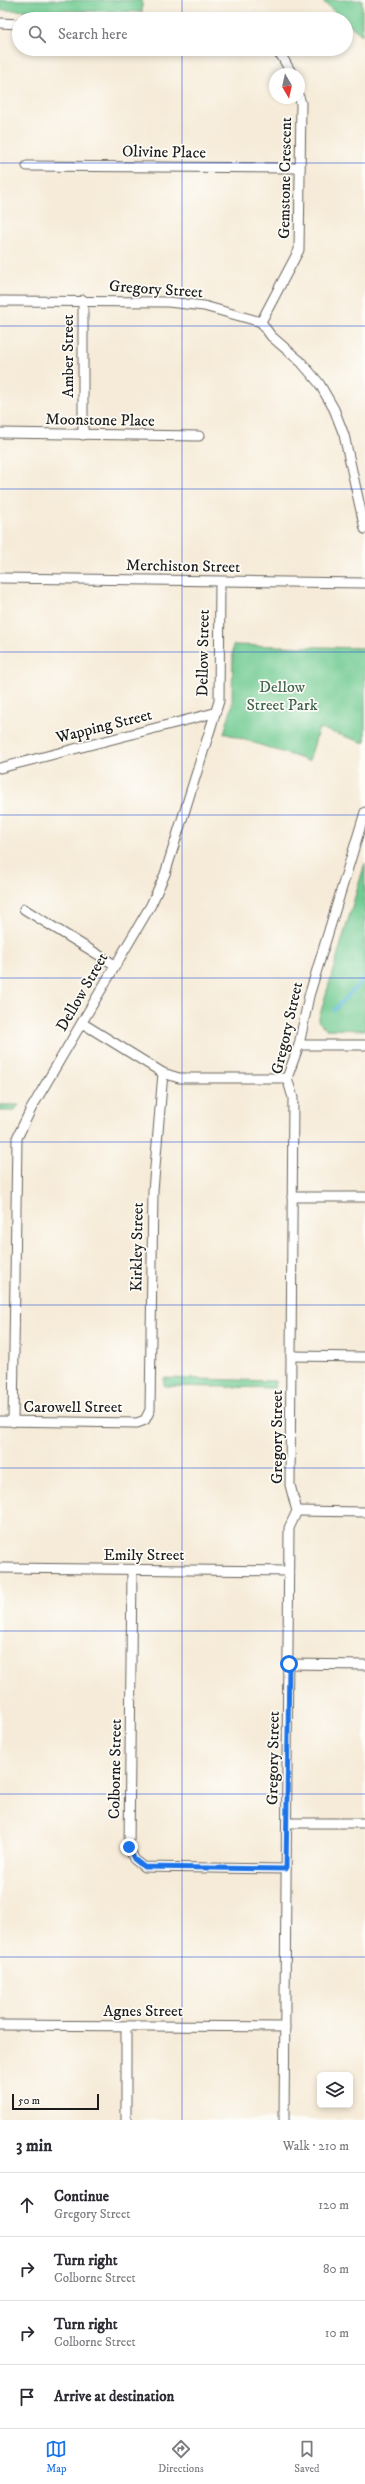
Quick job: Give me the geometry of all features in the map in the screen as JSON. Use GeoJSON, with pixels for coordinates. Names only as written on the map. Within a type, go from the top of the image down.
{"type":"FeatureCollection","features":[{"type":"Feature","properties":{"kind":"street"},"geometry":{"type":"LineString","coordinates":[[0,23],[12,24]]}},
{"type":"Feature","properties":{"kind":"street"},"geometry":{"type":"LineString","coordinates":[[281,56],[288,68]]}},
{"type":"Feature","properties":{"kind":"street","name":"Gemstone Crescent"},"geometry":{"type":"LineString","coordinates":[[261,322],[299,250],[301,104]]}},
{"type":"Feature","properties":{"kind":"street","name":"Olivine Place"},"geometry":{"type":"LineString","coordinates":[[27,166],[300,168]]}},
{"type":"Feature","properties":{"kind":"street","name":"Gregory Street"},"geometry":{"type":"LineString","coordinates":[[0,301],[83,300],[168,302],[204,306],[261,322]]}},
{"type":"Feature","properties":{"kind":"street","name":"Amber Street"},"geometry":{"type":"LineString","coordinates":[[83,300],[83,435]]}},
{"type":"Feature","properties":{"kind":"street"},"geometry":{"type":"LineString","coordinates":[[261,322],[271,336],[301,362],[319,383],[334,409],[344,435],[365,529]]}},
{"type":"Feature","properties":{"kind":"street","name":"Moonstone Place"},"geometry":{"type":"LineString","coordinates":[[0,434],[199,436]]}},
{"type":"Feature","properties":{"kind":"street","name":"Merchiston Street"},"geometry":{"type":"LineString","coordinates":[[0,578],[365,583]]}},
{"type":"Feature","properties":{"kind":"street","name":"Dellow Street"},"geometry":{"type":"LineString","coordinates":[[13,1422],[17,1138],[31,1109],[151,905],[165,874],[219,701],[220,582]]}},
{"type":"Feature","properties":{"kind":"street","name":"Wapping Street"},"geometry":{"type":"LineString","coordinates":[[0,768],[214,713]]}},
{"type":"Feature","properties":{"kind":"street","name":"Gregory Street"},"geometry":{"type":"LineString","coordinates":[[284,2120],[289,1664],[288,1571],[289,1528],[297,1511],[290,1485],[293,1098],[287,1078],[299,1045],[308,996],[365,812]]}},
{"type":"Feature","properties":{"kind":"street"},"geometry":{"type":"LineString","coordinates":[[24,909],[115,965]]}},
{"type":"Feature","properties":{"kind":"street"},"geometry":{"type":"LineString","coordinates":[[82,1023],[163,1073],[179,1078],[287,1078]]}},
{"type":"Feature","properties":{"kind":"street"},"geometry":{"type":"LineString","coordinates":[[299,1045],[365,1045]]}},
{"type":"Feature","properties":{"kind":"street","name":"Kirkley Street"},"geometry":{"type":"LineString","coordinates":[[145,1420],[150,1410],[153,1191],[163,1073]]}},
{"type":"Feature","properties":{"kind":"street"},"geometry":{"type":"LineString","coordinates":[[292,1197],[365,1197]]}},
{"type":"Feature","properties":{"kind":"street"},"geometry":{"type":"LineString","coordinates":[[292,1356],[365,1357]]}},
{"type":"Feature","properties":{"kind":"street","name":"Carowell Street"},"geometry":{"type":"LineString","coordinates":[[0,1421],[137,1423],[145,1420]]}},
{"type":"Feature","properties":{"kind":"street"},"geometry":{"type":"LineString","coordinates":[[297,1511],[365,1512]]}},
{"type":"Feature","properties":{"kind":"street","name":"Emily Street"},"geometry":{"type":"LineString","coordinates":[[0,1568],[288,1571]]}},
{"type":"Feature","properties":{"kind":"street","name":"Colborne Street"},"geometry":{"type":"LineString","coordinates":[[132,1570],[129,1847],[134,1859],[144,1867],[286,1869]]}},
{"type":"Feature","properties":{"kind":"street"},"geometry":{"type":"LineString","coordinates":[[289,1664],[365,1665]]}},
{"type":"Feature","properties":{"kind":"street"},"geometry":{"type":"LineString","coordinates":[[287,1823],[365,1824]]}},
{"type":"Feature","properties":{"kind":"street","name":"Agnes Street"},"geometry":{"type":"LineString","coordinates":[[0,2025],[285,2027]]}},
{"type":"Feature","properties":{"kind":"street"},"geometry":{"type":"LineString","coordinates":[[126,2026],[126,2120]]}},
{"type":"Feature","properties":{"kind":"green space"},"geometry":{"type":"Polygon","coordinates":[[[0,0],[142,0],[142,12],[0,10],[0,0]]]}},
{"type":"Feature","properties":{"kind":"green space"},"geometry":{"type":"Polygon","coordinates":[[[321,0],[362,0],[362,35],[353,28],[353,12],[335,12],[321,0]]]}},
{"type":"Feature","properties":{"kind":"green space","name":"Dellow Street Park"},"geometry":{"type":"Polygon","coordinates":[[[233,645],[365,648],[365,743],[319,728],[309,761],[224,733],[232,706],[233,645]]]}},
{"type":"Feature","properties":{"kind":"green space"},"geometry":{"type":"Polygon","coordinates":[[[365,863],[365,1030],[326,1029],[318,1021],[365,863]]]}},
{"type":"Feature","properties":{"kind":"green space"},"geometry":{"type":"Polygon","coordinates":[[[0,1105],[19,1105],[14,1111],[0,1111],[0,1105]]]}},
{"type":"Feature","properties":{"kind":"green space"},"geometry":{"type":"Polygon","coordinates":[[[164,1378],[275,1381],[275,1388],[164,1386],[164,1378]]]}},
{"type":"Feature","properties":{"kind":"waterway"},"geometry":{"type":"LineString","coordinates":[[334,1010],[365,978]]}},
{"type":"Feature","properties":{"kind":"route"},"geometry":{"type":"LineString","coordinates":[[129,1847],[134,1859],[144,1867],[286,1869],[289,1664]]}}]}
